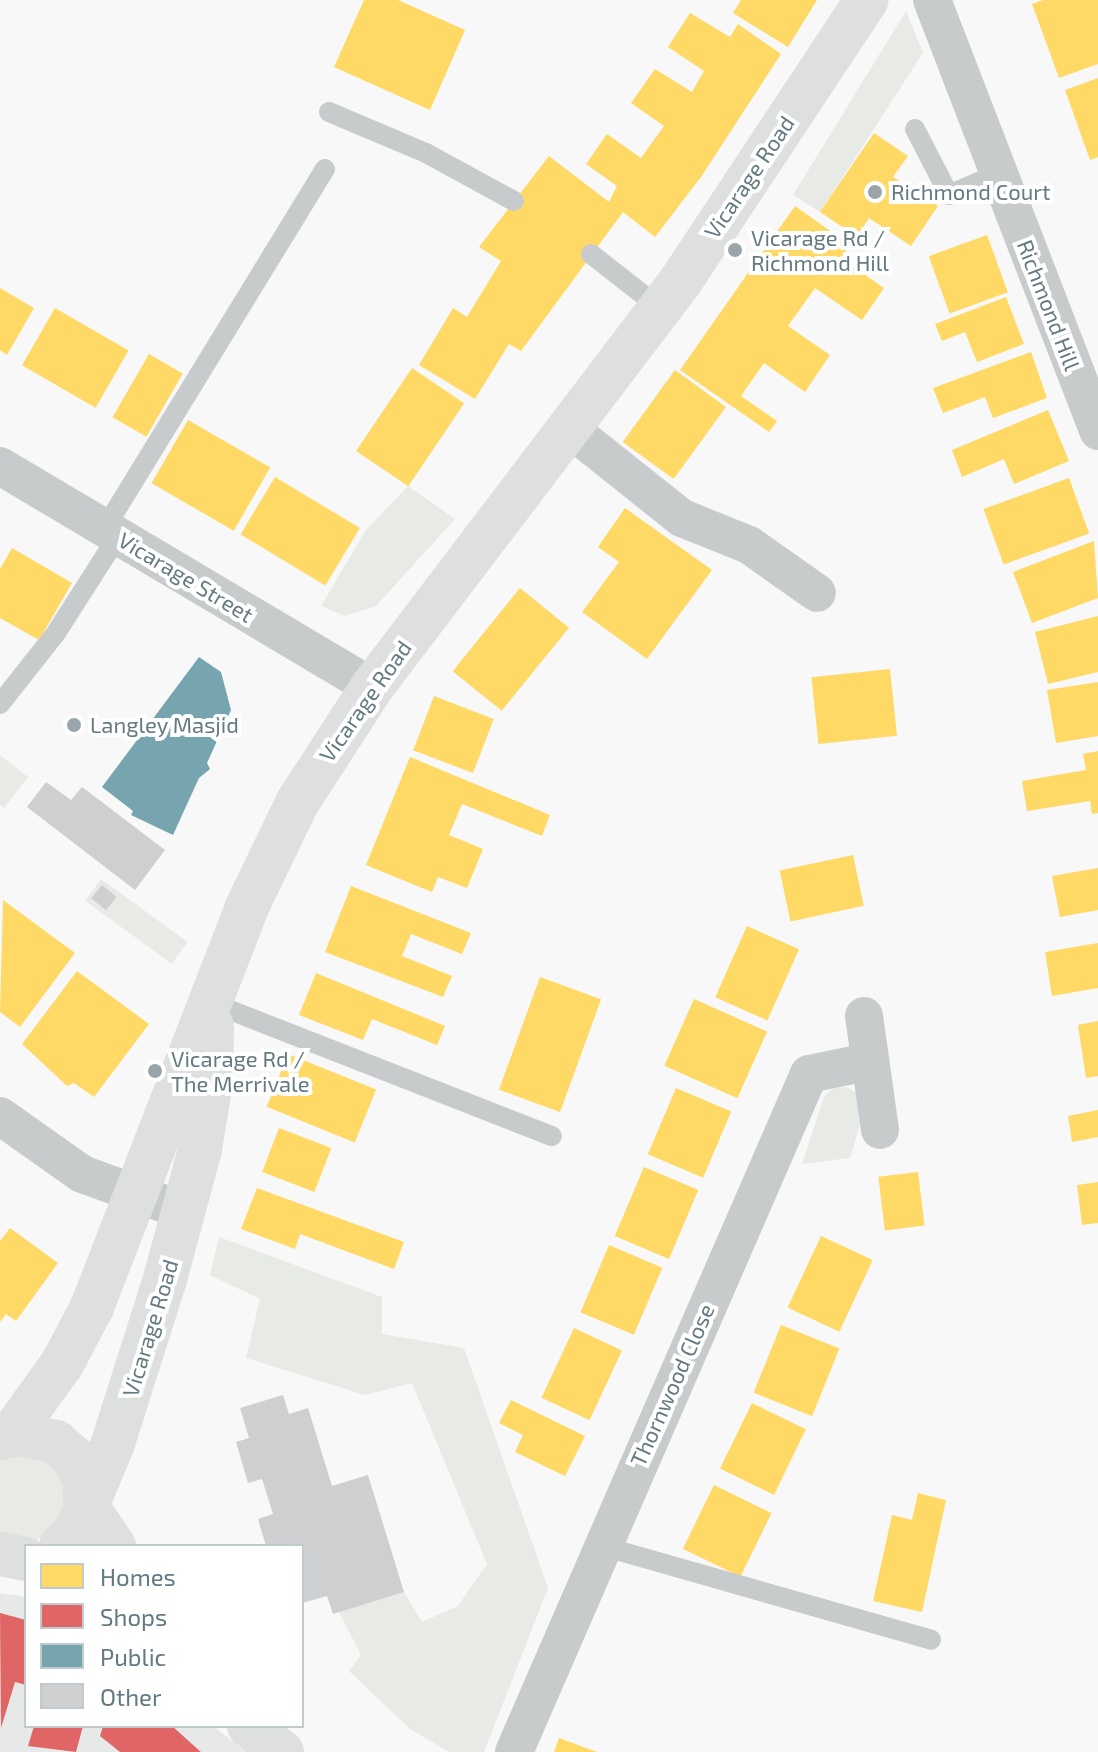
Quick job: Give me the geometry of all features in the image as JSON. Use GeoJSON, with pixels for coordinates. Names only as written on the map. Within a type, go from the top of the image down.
{"type":"FeatureCollection","features":[{"type":"Feature","properties":{"kind":"main road","name":"Vicarage Road"},"geometry":{"type":"LineString","coordinates":[[5,1437],[62,1364],[86,1319],[212,1003],[246,909],[297,803],[372,687],[660,308],[867,0]]}},
{"type":"Feature","properties":{"kind":"main road","name":"Vicarage Road"},"geometry":{"type":"LineString","coordinates":[[63,1544],[77,1530],[130,1395],[184,1211],[211,1082],[212,1003]]}},
{"type":"Feature","properties":{"kind":"main road","name":"Vicarage Road"},"geometry":{"type":"LineString","coordinates":[[5,1437],[41,1436],[73,1457],[84,1479],[86,1505]]}},
{"type":"Feature","properties":{"kind":"main road"},"geometry":{"type":"LineString","coordinates":[[86,1505],[113,1544]]}},
{"type":"Feature","properties":{"kind":"main road"},"geometry":{"type":"LineString","coordinates":[[0,1554],[24,1559]]}},
{"type":"Feature","properties":{"kind":"main road"},"geometry":{"type":"LineString","coordinates":[[252,1728],[282,1752]]}},
{"type":"Feature","properties":{"kind":"street","name":"Richmond Hill"},"geometry":{"type":"LineString","coordinates":[[932,0],[1098,431]]}},
{"type":"Feature","properties":{"kind":"street"},"geometry":{"type":"LineString","coordinates":[[570,429],[682,518],[749,545],[817,593]]}},
{"type":"Feature","properties":{"kind":"street","name":"Vicarage Street"},"geometry":{"type":"LineString","coordinates":[[0,466],[372,687]]}},
{"type":"Feature","properties":{"kind":"street"},"geometry":{"type":"LineString","coordinates":[[864,1016],[867,1062],[880,1130]]}},
{"type":"Feature","properties":{"kind":"street","name":"Thornwood Close"},"geometry":{"type":"LineString","coordinates":[[514,1752],[809,1074],[867,1062]]}},
{"type":"Feature","properties":{"kind":"street"},"geometry":{"type":"LineString","coordinates":[[0,1116],[82,1174],[184,1211]]}},
{"type":"Feature","properties":{"kind":"lane"},"geometry":{"type":"LineString","coordinates":[[329,112],[426,153],[514,201]]}},
{"type":"Feature","properties":{"kind":"lane"},"geometry":{"type":"LineString","coordinates":[[915,129],[949,195],[999,173]]}},
{"type":"Feature","properties":{"kind":"lane"},"geometry":{"type":"LineString","coordinates":[[0,704],[56,633],[111,532],[325,169]]}},
{"type":"Feature","properties":{"kind":"lane"},"geometry":{"type":"LineString","coordinates":[[591,254],[660,308]]}},
{"type":"Feature","properties":{"kind":"lane"},"geometry":{"type":"LineString","coordinates":[[212,1003],[552,1136]]}},
{"type":"Feature","properties":{"kind":"lane"},"geometry":{"type":"LineString","coordinates":[[602,1546],[931,1640]]}},
{"type":"Feature","properties":{"kind":"shaded area"},"geometry":{"type":"Polygon","coordinates":[[[906,11],[923,53],[820,212],[793,195],[906,11]]]}},
{"type":"Feature","properties":{"kind":"shaded area"},"geometry":{"type":"Polygon","coordinates":[[[408,486],[455,519],[376,606],[345,616],[321,606],[366,530],[408,486]]]}},
{"type":"Feature","properties":{"kind":"shaded area"},"geometry":{"type":"Polygon","coordinates":[[[0,755],[28,777],[4,808],[0,805],[0,755]]]}},
{"type":"Feature","properties":{"kind":"shaded area"},"geometry":{"type":"Polygon","coordinates":[[[101,879],[188,942],[172,964],[85,901],[101,879]]]}},
{"type":"Feature","properties":{"kind":"shaded area"},"geometry":{"type":"Polygon","coordinates":[[[847,1087],[859,1095],[861,1120],[850,1158],[802,1164],[824,1097],[833,1088],[847,1087]]]}},
{"type":"Feature","properties":{"kind":"shaded area"},"geometry":{"type":"Polygon","coordinates":[[[219,1237],[382,1297],[382,1334],[464,1348],[548,1588],[484,1752],[449,1752],[410,1729],[349,1671],[361,1655],[339,1612],[404,1592],[422,1622],[458,1606],[487,1564],[412,1383],[365,1395],[246,1358],[260,1299],[210,1275],[219,1237]]]}},
{"type":"Feature","properties":{"kind":"shaded area"},"geometry":{"type":"Polygon","coordinates":[[[21,1450],[59,1467],[69,1502],[48,1535],[33,1541],[0,1535],[0,1457],[21,1450]]]}},
{"type":"Feature","properties":{"kind":"shaded area"},"geometry":{"type":"Polygon","coordinates":[[[0,1593],[24,1597],[24,1728],[216,1728],[246,1752],[0,1752],[0,1593]]]}},
{"type":"Feature","properties":{"kind":"building: Homes"},"geometry":{"type":"Polygon","coordinates":[[[364,0],[398,0],[465,30],[430,110],[334,67],[364,0]]]}},
{"type":"Feature","properties":{"kind":"building: Homes"},"geometry":{"type":"Polygon","coordinates":[[[741,0],[817,0],[788,47],[733,13],[741,0]]]}},
{"type":"Feature","properties":{"kind":"building: Homes"},"geometry":{"type":"Polygon","coordinates":[[[1043,0],[1098,0],[1098,64],[1059,78],[1032,4],[1043,0]]]}},
{"type":"Feature","properties":{"kind":"building: Homes"},"geometry":{"type":"Polygon","coordinates":[[[690,13],[730,37],[738,24],[781,54],[701,177],[655,237],[623,212],[521,351],[509,344],[475,399],[419,365],[453,308],[467,317],[501,261],[479,247],[549,156],[609,202],[617,186],[586,164],[607,134],[641,158],[664,126],[631,103],[655,69],[692,92],[704,71],[668,47],[690,13]]]}},
{"type":"Feature","properties":{"kind":"building: Homes"},"geometry":{"type":"Polygon","coordinates":[[[1098,78],[1098,157],[1090,160],[1065,90],[1098,78]]]}},
{"type":"Feature","properties":{"kind":"building: Homes","name":"Richmond Court"},"geometry":{"type":"Polygon","coordinates":[[[874,133],[908,156],[893,177],[938,206],[911,246],[869,218],[857,237],[820,212],[874,133]]]}},
{"type":"Feature","properties":{"kind":"building: Homes"},"geometry":{"type":"Polygon","coordinates":[[[795,206],[850,245],[841,258],[884,288],[862,320],[815,288],[788,326],[830,355],[805,392],[764,363],[741,396],[777,421],[769,432],[680,370],[795,206]]]}},
{"type":"Feature","properties":{"kind":"building: Homes"},"geometry":{"type":"Polygon","coordinates":[[[987,235],[1008,292],[950,314],[929,256],[987,235]]]}},
{"type":"Feature","properties":{"kind":"building: Homes"},"geometry":{"type":"Polygon","coordinates":[[[0,288],[34,308],[7,355],[0,350],[0,288]]]}},
{"type":"Feature","properties":{"kind":"building: Homes"},"geometry":{"type":"Polygon","coordinates":[[[1006,297],[1024,344],[977,362],[965,332],[942,341],[935,324],[1006,297]]]}},
{"type":"Feature","properties":{"kind":"building: Homes"},"geometry":{"type":"Polygon","coordinates":[[[55,308],[129,350],[96,408],[22,365],[55,308]]]}},
{"type":"Feature","properties":{"kind":"building: Homes"},"geometry":{"type":"Polygon","coordinates":[[[1031,352],[1047,398],[993,418],[985,397],[943,413],[933,388],[1031,352]]]}},
{"type":"Feature","properties":{"kind":"building: Homes"},"geometry":{"type":"Polygon","coordinates":[[[149,354],[183,374],[146,437],[112,417],[149,354]]]}},
{"type":"Feature","properties":{"kind":"building: Homes"},"geometry":{"type":"Polygon","coordinates":[[[412,368],[464,403],[408,486],[356,451],[412,368]]]}},
{"type":"Feature","properties":{"kind":"building: Homes"},"geometry":{"type":"Polygon","coordinates":[[[675,370],[726,407],[674,479],[623,442],[675,370]]]}},
{"type":"Feature","properties":{"kind":"building: Homes"},"geometry":{"type":"Polygon","coordinates":[[[1048,410],[1069,461],[1014,484],[1004,459],[962,477],[952,450],[1048,410]]]}},
{"type":"Feature","properties":{"kind":"building: Homes"},"geometry":{"type":"Polygon","coordinates":[[[188,420],[270,468],[234,531],[152,483],[188,420]]]}},
{"type":"Feature","properties":{"kind":"building: Homes"},"geometry":{"type":"Polygon","coordinates":[[[275,477],[360,528],[325,585],[240,534],[275,477]]]}},
{"type":"Feature","properties":{"kind":"building: Homes"},"geometry":{"type":"Polygon","coordinates":[[[1069,478],[1089,533],[1004,565],[983,509],[1069,478]]]}},
{"type":"Feature","properties":{"kind":"building: Homes"},"geometry":{"type":"Polygon","coordinates":[[[625,508],[712,570],[647,659],[582,612],[619,562],[598,547],[625,508]]]}},
{"type":"Feature","properties":{"kind":"building: Homes"},"geometry":{"type":"Polygon","coordinates":[[[1094,541],[1098,598],[1032,623],[1013,572],[1094,541]]]}},
{"type":"Feature","properties":{"kind":"building: Homes"},"geometry":{"type":"Polygon","coordinates":[[[12,548],[72,583],[39,640],[0,618],[0,569],[12,548]]]}},
{"type":"Feature","properties":{"kind":"building: Homes"},"geometry":{"type":"Polygon","coordinates":[[[520,588],[569,628],[502,711],[453,671],[520,588]]]}},
{"type":"Feature","properties":{"kind":"building: Homes"},"geometry":{"type":"Polygon","coordinates":[[[1098,616],[1098,672],[1048,684],[1035,632],[1098,616]]]}},
{"type":"Feature","properties":{"kind":"building: Homes"},"geometry":{"type":"Polygon","coordinates":[[[890,669],[897,736],[818,744],[811,677],[890,669]]]}},
{"type":"Feature","properties":{"kind":"building: Homes"},"geometry":{"type":"Polygon","coordinates":[[[1098,682],[1098,736],[1056,743],[1047,690],[1098,682]]]}},
{"type":"Feature","properties":{"kind":"building: Homes"},"geometry":{"type":"Polygon","coordinates":[[[434,696],[494,719],[473,773],[413,750],[434,696]]]}},
{"type":"Feature","properties":{"kind":"building: Homes"},"geometry":{"type":"Polygon","coordinates":[[[1098,751],[1098,813],[1092,814],[1090,801],[1027,811],[1022,781],[1086,770],[1083,754],[1098,751]]]}},
{"type":"Feature","properties":{"kind":"building: Homes"},"geometry":{"type":"Polygon","coordinates":[[[410,757],[550,815],[542,836],[462,804],[449,835],[483,849],[467,888],[438,877],[432,892],[366,865],[410,757]]]}},
{"type":"Feature","properties":{"kind":"building: Homes"},"geometry":{"type":"Polygon","coordinates":[[[853,855],[864,906],[790,921],[780,871],[853,855]]]}},
{"type":"Feature","properties":{"kind":"building: Homes"},"geometry":{"type":"Polygon","coordinates":[[[1098,868],[1098,910],[1060,917],[1052,876],[1098,868]]]}},
{"type":"Feature","properties":{"kind":"building: Homes"},"geometry":{"type":"Polygon","coordinates":[[[351,886],[471,933],[462,954],[411,934],[402,956],[452,976],[443,997],[325,952],[351,886]]]}},
{"type":"Feature","properties":{"kind":"building: Homes"},"geometry":{"type":"Polygon","coordinates":[[[3,900],[75,953],[20,1027],[0,1012],[3,900]]]}},
{"type":"Feature","properties":{"kind":"building: Homes"},"geometry":{"type":"Polygon","coordinates":[[[747,926],[799,949],[767,1020],[715,997],[747,926]]]}},
{"type":"Feature","properties":{"kind":"building: Homes"},"geometry":{"type":"Polygon","coordinates":[[[1098,943],[1098,988],[1052,996],[1045,952],[1098,943]]]}},
{"type":"Feature","properties":{"kind":"building: Homes"},"geometry":{"type":"Polygon","coordinates":[[[77,971],[149,1024],[94,1097],[74,1083],[67,1086],[22,1044],[77,971]]]}},
{"type":"Feature","properties":{"kind":"building: Homes"},"geometry":{"type":"Polygon","coordinates":[[[316,973],[445,1026],[437,1045],[372,1019],[363,1040],[299,1015],[316,973]]]}},
{"type":"Feature","properties":{"kind":"building: Homes"},"geometry":{"type":"Polygon","coordinates":[[[540,977],[601,999],[560,1112],[499,1090],[540,977]]]}},
{"type":"Feature","properties":{"kind":"building: Homes"},"geometry":{"type":"Polygon","coordinates":[[[694,999],[767,1032],[737,1098],[664,1066],[694,999]]]}},
{"type":"Feature","properties":{"kind":"building: Homes"},"geometry":{"type":"Polygon","coordinates":[[[1098,1021],[1098,1076],[1086,1078],[1078,1025],[1098,1021]]]}},
{"type":"Feature","properties":{"kind":"building: Homes"},"geometry":{"type":"Polygon","coordinates":[[[288,1054],[376,1090],[355,1142],[267,1107],[288,1054]]]}},
{"type":"Feature","properties":{"kind":"building: Homes"},"geometry":{"type":"Polygon","coordinates":[[[676,1088],[731,1111],[703,1178],[648,1154],[676,1088]]]}},
{"type":"Feature","properties":{"kind":"building: Homes"},"geometry":{"type":"Polygon","coordinates":[[[1098,1110],[1098,1137],[1072,1142],[1068,1116],[1098,1110]]]}},
{"type":"Feature","properties":{"kind":"building: Homes"},"geometry":{"type":"Polygon","coordinates":[[[279,1128],[331,1148],[314,1192],[262,1172],[279,1128]]]}},
{"type":"Feature","properties":{"kind":"building: Homes"},"geometry":{"type":"Polygon","coordinates":[[[644,1167],[698,1190],[669,1259],[615,1236],[644,1167]]]}},
{"type":"Feature","properties":{"kind":"building: Homes"},"geometry":{"type":"Polygon","coordinates":[[[918,1172],[925,1226],[885,1230],[878,1177],[918,1172]]]}},
{"type":"Feature","properties":{"kind":"building: Homes"},"geometry":{"type":"Polygon","coordinates":[[[1098,1182],[1098,1223],[1082,1225],[1077,1185],[1098,1182]]]}},
{"type":"Feature","properties":{"kind":"building: Homes"},"geometry":{"type":"Polygon","coordinates":[[[257,1188],[404,1242],[394,1269],[300,1234],[295,1249],[241,1229],[257,1188]]]}},
{"type":"Feature","properties":{"kind":"building: Homes"},"geometry":{"type":"Polygon","coordinates":[[[10,1228],[58,1263],[16,1321],[6,1314],[0,1322],[0,1241],[10,1228]]]}},
{"type":"Feature","properties":{"kind":"building: Homes"},"geometry":{"type":"Polygon","coordinates":[[[821,1236],[873,1260],[839,1332],[788,1308],[821,1236]]]}},
{"type":"Feature","properties":{"kind":"building: Homes"},"geometry":{"type":"Polygon","coordinates":[[[609,1245],[662,1268],[634,1335],[580,1312],[609,1245]]]}},
{"type":"Feature","properties":{"kind":"building: Homes"},"geometry":{"type":"Polygon","coordinates":[[[781,1325],[839,1349],[812,1416],[754,1393],[781,1325]]]}},
{"type":"Feature","properties":{"kind":"building: Homes"},"geometry":{"type":"Polygon","coordinates":[[[574,1328],[622,1350],[589,1420],[541,1398],[574,1328]]]}},
{"type":"Feature","properties":{"kind":"building: Homes"},"geometry":{"type":"Polygon","coordinates":[[[511,1400],[585,1436],[565,1476],[515,1452],[523,1435],[499,1423],[511,1400]]]}},
{"type":"Feature","properties":{"kind":"building: Homes"},"geometry":{"type":"Polygon","coordinates":[[[752,1403],[806,1429],[774,1495],[720,1469],[752,1403]]]}},
{"type":"Feature","properties":{"kind":"building: Homes"},"geometry":{"type":"Polygon","coordinates":[[[714,1485],[772,1513],[740,1577],[683,1549],[714,1485]]]}},
{"type":"Feature","properties":{"kind":"building: Homes"},"geometry":{"type":"Polygon","coordinates":[[[918,1493],[946,1500],[922,1612],[873,1601],[892,1515],[912,1520],[918,1493]]]}},
{"type":"Feature","properties":{"kind":"building: Homes"},"geometry":{"type":"Polygon","coordinates":[[[559,1738],[597,1752],[554,1752],[559,1738]]]}},
{"type":"Feature","properties":{"kind":"building: Shops"},"geometry":{"type":"Polygon","coordinates":[[[0,1613],[24,1619],[24,1684],[15,1682],[1,1728],[0,1613]]]}},
{"type":"Feature","properties":{"kind":"building: Shops"},"geometry":{"type":"Polygon","coordinates":[[[33,1728],[82,1728],[76,1752],[28,1746],[33,1728]]]}},
{"type":"Feature","properties":{"kind":"building: Shops"},"geometry":{"type":"Polygon","coordinates":[[[102,1728],[174,1728],[201,1752],[120,1752],[100,1736],[102,1728]]]}},
{"type":"Feature","properties":{"kind":"building: Public"},"geometry":{"type":"Polygon","coordinates":[[[199,657],[221,672],[231,710],[207,763],[210,769],[199,778],[173,835],[131,815],[133,811],[102,787],[199,657]]]}},
{"type":"Feature","properties":{"kind":"building: Other"},"geometry":{"type":"Polygon","coordinates":[[[46,782],[71,800],[82,787],[165,850],[135,890],[27,807],[46,782]]]}},
{"type":"Feature","properties":{"kind":"building: Other"},"geometry":{"type":"Polygon","coordinates":[[[102,885],[117,897],[106,910],[91,898],[102,885]]]}},
{"type":"Feature","properties":{"kind":"building: Other"},"geometry":{"type":"Polygon","coordinates":[[[283,1395],[289,1414],[308,1408],[332,1486],[368,1475],[404,1592],[333,1614],[327,1596],[304,1602],[304,1544],[265,1544],[258,1519],[273,1514],[262,1479],[248,1483],[236,1442],[249,1438],[240,1408],[283,1395]]]}},
{"type":"Feature","properties":{"kind":"place","name":"Richmond Court"},"geometry":{"type":"Point","coordinates":[875,192]}},
{"type":"Feature","properties":{"kind":"place","name":"Vicarage Rd / Richmond Hill"},"geometry":{"type":"Point","coordinates":[735,250]}},
{"type":"Feature","properties":{"kind":"place","name":"Langley Masjid"},"geometry":{"type":"Point","coordinates":[74,725]}},
{"type":"Feature","properties":{"kind":"place","name":"Vicarage Rd / The Merrivale"},"geometry":{"type":"Point","coordinates":[155,1071]}}]}
